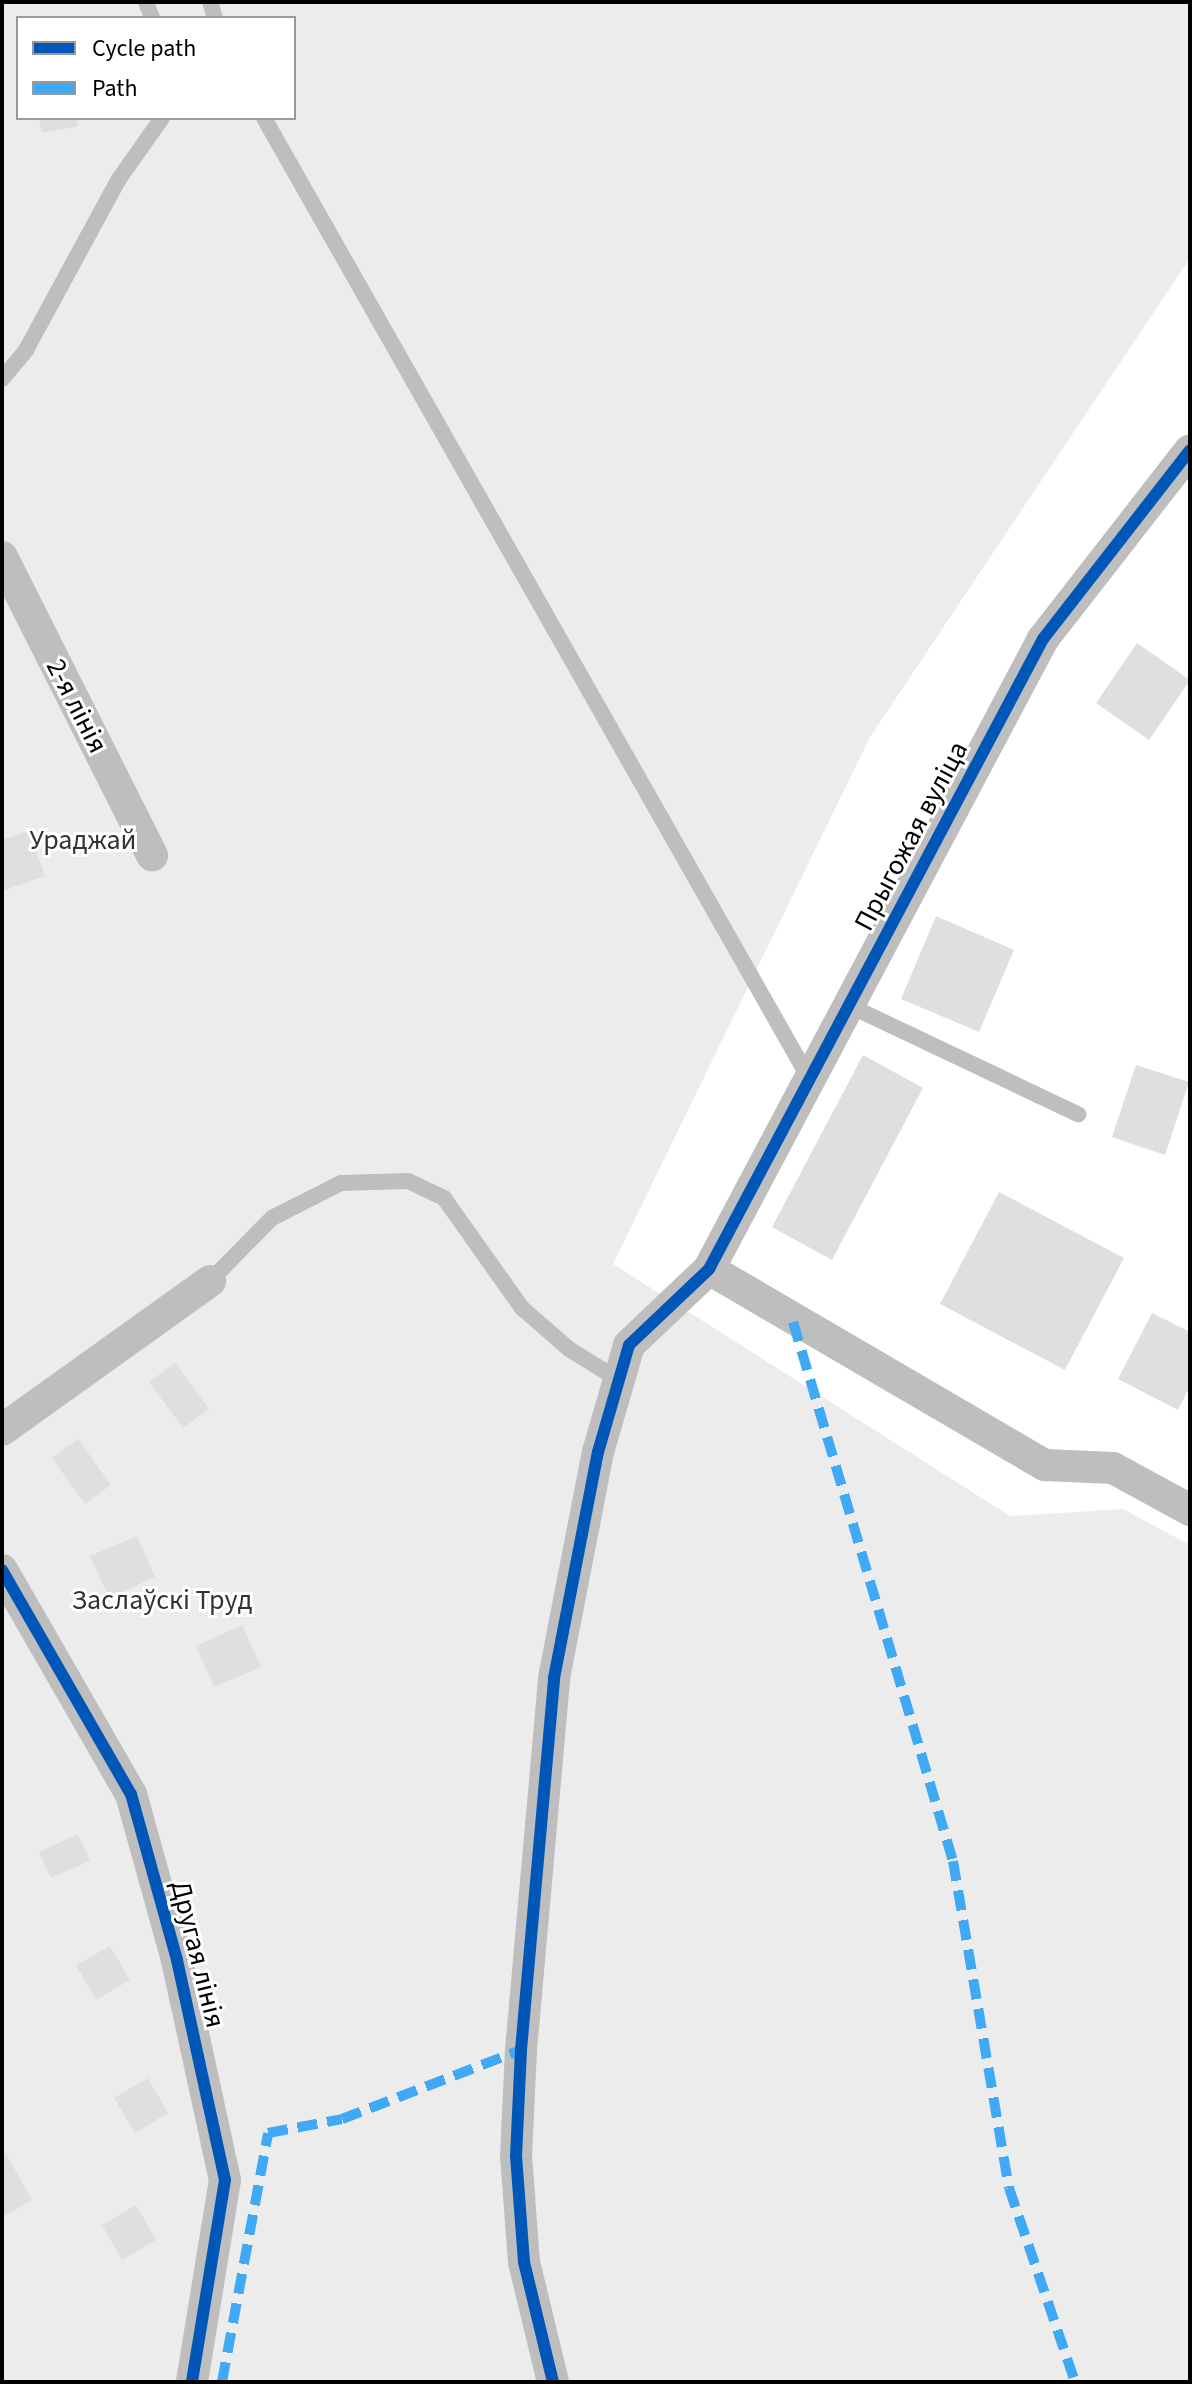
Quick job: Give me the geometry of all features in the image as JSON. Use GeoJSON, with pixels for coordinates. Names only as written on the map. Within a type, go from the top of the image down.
{"type":"FeatureCollection","features":[{"type":"Feature","properties":{"kind":"street","name":"Прыгожая вуліца"},"geometry":{"type":"LineString","coordinates":[[553,2382],[524,2262],[516,2156],[521,2050],[554,1678],[574,1559],[629,1345],[709,1269],[1043,639],[1190,450]]}},
{"type":"Feature","properties":{"kind":"street","name":"2-я лінія"},"geometry":{"type":"LineString","coordinates":[[2,557],[152,855]]}},
{"type":"Feature","properties":{"kind":"street"},"geometry":{"type":"LineString","coordinates":[[709,1269],[1045,1465],[1113,1468],[1190,1510]]}},
{"type":"Feature","properties":{"kind":"street"},"geometry":{"type":"LineString","coordinates":[[2,1430],[210,1281]]}},
{"type":"Feature","properties":{"kind":"street","name":"Другая лінія"},"geometry":{"type":"LineString","coordinates":[[2,1570],[131,1794],[177,1960],[225,2180],[192,2382]]}},
{"type":"Feature","properties":{"kind":"lane"},"geometry":{"type":"LineString","coordinates":[[2,379],[26,350],[119,179],[161,120]]}},
{"type":"Feature","properties":{"kind":"lane"},"geometry":{"type":"LineString","coordinates":[[265,120],[809,1078]]}},
{"type":"Feature","properties":{"kind":"lane"},"geometry":{"type":"LineString","coordinates":[[848,1005],[1078,1114]]}},
{"type":"Feature","properties":{"kind":"lane"},"geometry":{"type":"LineString","coordinates":[[210,1281],[272,1218],[341,1183],[408,1181],[444,1198],[522,1308],[569,1349],[619,1380]]}},
{"type":"Feature","properties":{"kind":"green space"},"geometry":{"type":"Polygon","coordinates":[[[2,2],[1190,2],[1190,258],[870,737],[613,1264],[1010,1516],[1123,1509],[1190,1545],[1190,2382],[2,2382],[2,2]]]}},
{"type":"Feature","properties":{"kind":"building"},"geometry":{"type":"Polygon","coordinates":[[[39,120],[77,120],[78,126],[42,133],[39,120]]]}},
{"type":"Feature","properties":{"kind":"building"},"geometry":{"type":"Polygon","coordinates":[[[1137,643],[1190,680],[1149,740],[1096,703],[1137,643]]]}},
{"type":"Feature","properties":{"kind":"building"},"geometry":{"type":"Polygon","coordinates":[[[29,831],[45,876],[2,891],[2,840],[29,831]]]}},
{"type":"Feature","properties":{"kind":"building"},"geometry":{"type":"Polygon","coordinates":[[[936,916],[1014,950],[979,1032],[901,999],[936,916]]]}},
{"type":"Feature","properties":{"kind":"building"},"geometry":{"type":"Polygon","coordinates":[[[863,1055],[923,1088],[832,1260],[772,1227],[863,1055]]]}},
{"type":"Feature","properties":{"kind":"building"},"geometry":{"type":"Polygon","coordinates":[[[1136,1065],[1189,1082],[1165,1155],[1112,1137],[1136,1065]]]}},
{"type":"Feature","properties":{"kind":"building"},"geometry":{"type":"Polygon","coordinates":[[[999,1192],[1124,1258],[1065,1370],[940,1304],[999,1192]]]}},
{"type":"Feature","properties":{"kind":"building"},"geometry":{"type":"Polygon","coordinates":[[[1152,1313],[1190,1332],[1190,1386],[1178,1410],[1118,1379],[1152,1313]]]}},
{"type":"Feature","properties":{"kind":"building"},"geometry":{"type":"Polygon","coordinates":[[[175,1363],[209,1409],[183,1428],[149,1382],[175,1363]]]}},
{"type":"Feature","properties":{"kind":"building"},"geometry":{"type":"Polygon","coordinates":[[[78,1439],[111,1485],[85,1504],[52,1458],[78,1439]]]}},
{"type":"Feature","properties":{"kind":"building"},"geometry":{"type":"Polygon","coordinates":[[[137,1536],[155,1577],[109,1598],[90,1556],[137,1536]]]}},
{"type":"Feature","properties":{"kind":"building"},"geometry":{"type":"Polygon","coordinates":[[[242,1625],[261,1667],[214,1687],[196,1646],[242,1625]]]}},
{"type":"Feature","properties":{"kind":"building"},"geometry":{"type":"Polygon","coordinates":[[[78,1834],[90,1861],[51,1878],[39,1852],[78,1834]]]}},
{"type":"Feature","properties":{"kind":"building"},"geometry":{"type":"Polygon","coordinates":[[[110,1946],[130,1980],[96,2000],[76,1965],[110,1946]]]}},
{"type":"Feature","properties":{"kind":"building"},"geometry":{"type":"Polygon","coordinates":[[[148,2078],[168,2113],[135,2133],[114,2098],[148,2078]]]}},
{"type":"Feature","properties":{"kind":"building"},"geometry":{"type":"Polygon","coordinates":[[[6,2154],[32,2200],[2,2217],[2,2157],[6,2154]]]}},
{"type":"Feature","properties":{"kind":"building"},"geometry":{"type":"Polygon","coordinates":[[[136,2205],[156,2240],[122,2260],[102,2225],[136,2205]]]}},
{"type":"Feature","properties":{"kind":"marked path"},"geometry":{"type":"LineString","coordinates":[[793,1322],[953,1861],[1009,2188],[1075,2382]]}},
{"type":"Feature","properties":{"kind":"marked path"},"geometry":{"type":"LineString","coordinates":[[222,2382],[268,2133],[342,2119],[521,2050]]}},
{"type":"Feature","properties":{"kind":"cycle path"},"geometry":{"type":"LineString","coordinates":[[553,2382],[524,2262],[516,2156],[521,2050],[554,1678],[598,1452],[629,1345],[709,1269],[1043,639],[1190,450]]}},
{"type":"Feature","properties":{"kind":"cycle path"},"geometry":{"type":"LineString","coordinates":[[2,1570],[131,1794],[177,1960],[225,2180],[192,2382]]}},
{"type":"Feature","properties":{"kind":"park label","name":"Ураджай"},"geometry":{"type":"Point","coordinates":[83,840]}},
{"type":"Feature","properties":{"kind":"park label","name":"Заслаўскі Труд"},"geometry":{"type":"Point","coordinates":[162,1600]}}]}
